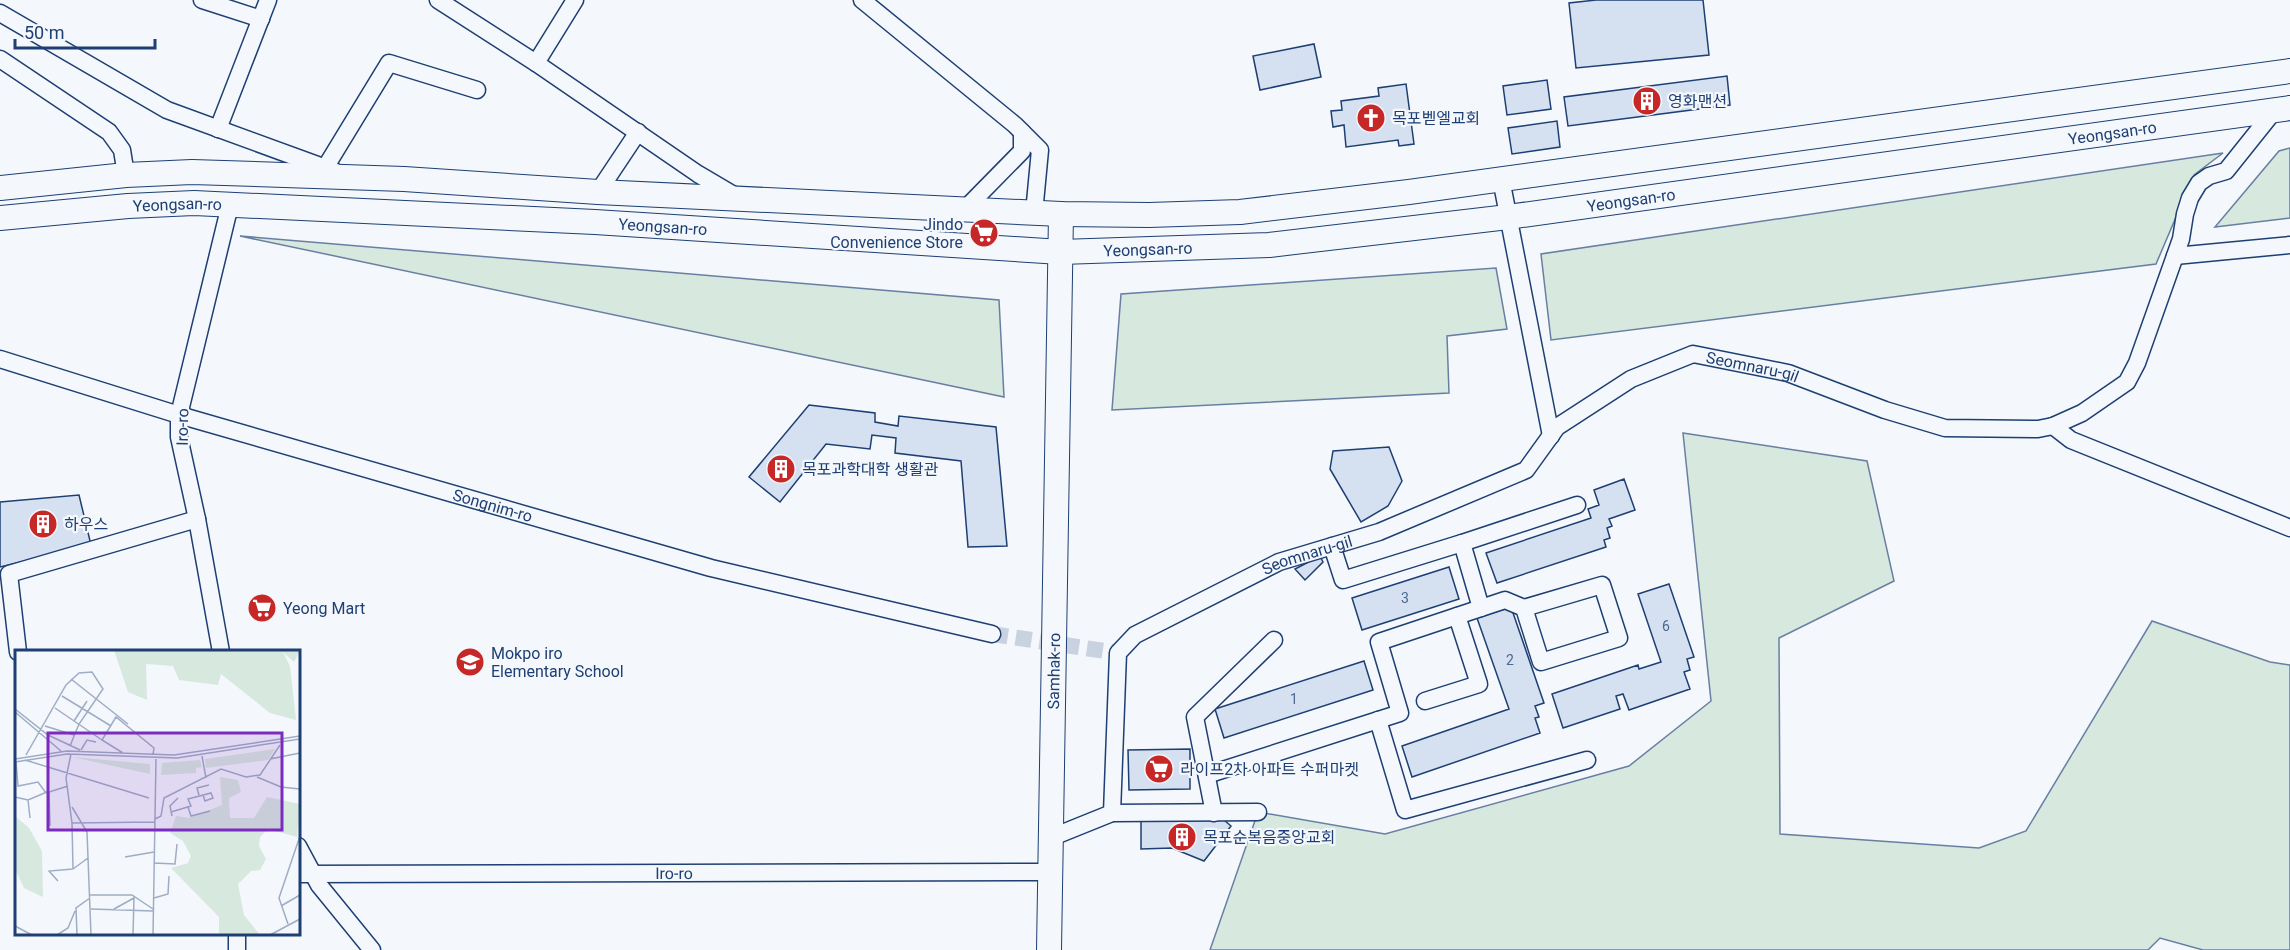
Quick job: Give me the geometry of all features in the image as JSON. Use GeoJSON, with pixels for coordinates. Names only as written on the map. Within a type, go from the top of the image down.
{"type":"FeatureCollection","features":[{"type":"Feature","properties":{"kind":"street"},"geometry":{"type":"LineString","coordinates":[[202,0],[261,19]]}},
{"type":"Feature","properties":{"kind":"street"},"geometry":{"type":"LineString","coordinates":[[218,129],[268,0]]}},
{"type":"Feature","properties":{"kind":"street"},"geometry":{"type":"LineString","coordinates":[[438,0],[536,63],[698,174],[737,197]]}},
{"type":"Feature","properties":{"kind":"street"},"geometry":{"type":"LineString","coordinates":[[536,63],[575,0]]}},
{"type":"Feature","properties":{"kind":"street"},"geometry":{"type":"LineString","coordinates":[[862,0],[1022,132],[1040,150],[1034,213]]}},
{"type":"Feature","properties":{"kind":"street"},"geometry":{"type":"LineString","coordinates":[[0,13],[167,110],[337,172],[404,178]]}},
{"type":"Feature","properties":{"kind":"street"},"geometry":{"type":"LineString","coordinates":[[0,59],[109,132],[122,150],[126,174]]}},
{"type":"Feature","properties":{"kind":"street"},"geometry":{"type":"LineString","coordinates":[[325,168],[389,63],[477,90]]}},
{"type":"Feature","properties":{"kind":"street","name":"Yeongsan-ro"},"geometry":{"type":"LineString","coordinates":[[0,188],[126,174],[192,172],[404,178],[598,192],[1034,213],[1149,215],[1240,212],[1501,179],[2290,71]]}},
{"type":"Feature","properties":{"kind":"street","name":"Yeongsan-ro"},"geometry":{"type":"LineString","coordinates":[[0,218],[128,206],[194,203],[595,222],[1062,252],[1269,245],[1508,217],[2282,110]]}},
{"type":"Feature","properties":{"kind":"street","name":"Seomnaru-gil"},"geometry":{"type":"LineString","coordinates":[[1112,813],[1118,653],[1134,635],[1279,562],[1379,532],[1526,470],[1557,427],[1631,380],[1693,354],[1788,373],[1885,410],[1945,428],[2038,429],[2053,426],[2082,413],[2127,382],[2137,363],[2181,239],[2190,198],[2199,183],[2209,176],[2226,171],[2282,110]]}},
{"type":"Feature","properties":{"kind":"street"},"geometry":{"type":"LineString","coordinates":[[598,192],[638,132]]}},
{"type":"Feature","properties":{"kind":"street"},"geometry":{"type":"LineString","coordinates":[[966,209],[1022,151],[1022,132]]}},
{"type":"Feature","properties":{"kind":"street"},"geometry":{"type":"LineString","coordinates":[[1501,179],[1551,436]]}},
{"type":"Feature","properties":{"kind":"street","name":"Iro-ro"},"geometry":{"type":"LineString","coordinates":[[221,650],[179,437],[179,415],[230,205]]}},
{"type":"Feature","properties":{"kind":"street"},"geometry":{"type":"LineString","coordinates":[[1062,214],[1062,252]]}},
{"type":"Feature","properties":{"kind":"street"},"geometry":{"type":"LineString","coordinates":[[2175,256],[2290,245]]}},
{"type":"Feature","properties":{"kind":"street","name":"Samhak-ro"},"geometry":{"type":"LineString","coordinates":[[1049,950],[1059,300],[1062,252]]}},
{"type":"Feature","properties":{"kind":"street","name":"Songnim-ro"},"geometry":{"type":"LineString","coordinates":[[0,359],[179,415],[711,568],[992,634]]}},
{"type":"Feature","properties":{"kind":"street"},"geometry":{"type":"LineString","coordinates":[[2053,426],[2071,440],[2290,528]]}},
{"type":"Feature","properties":{"kind":"street"},"geometry":{"type":"LineString","coordinates":[[1332,546],[1343,580],[1577,505]]}},
{"type":"Feature","properties":{"kind":"street"},"geometry":{"type":"LineString","coordinates":[[18,650],[5,576],[197,519]]}},
{"type":"Feature","properties":{"kind":"street"},"geometry":{"type":"LineString","coordinates":[[1462,543],[1481,608]]}},
{"type":"Feature","properties":{"kind":"street"},"geometry":{"type":"LineString","coordinates":[[1206,775],[1400,713],[1379,642],[1505,600],[1524,609],[1602,585],[1619,638],[1541,662],[1524,609]]}},
{"type":"Feature","properties":{"kind":"street"},"geometry":{"type":"LineString","coordinates":[[1425,701],[1479,684],[1457,616]]}},
{"type":"Feature","properties":{"kind":"street"},"geometry":{"type":"LineString","coordinates":[[1214,813],[1194,717],[1274,640]]}},
{"type":"Feature","properties":{"kind":"street"},"geometry":{"type":"LineString","coordinates":[[1378,720],[1405,810],[1587,760]]}},
{"type":"Feature","properties":{"kind":"street"},"geometry":{"type":"LineString","coordinates":[[1050,838],[1112,813],[1258,812]]}},
{"type":"Feature","properties":{"kind":"street"},"geometry":{"type":"LineString","coordinates":[[300,854],[305,874],[319,885],[372,950]]}},
{"type":"Feature","properties":{"kind":"street","name":"Iro-ro"},"geometry":{"type":"LineString","coordinates":[[305,874],[1050,872]]}},
{"type":"Feature","properties":{"kind":"shaded area"},"geometry":{"type":"Polygon","coordinates":[[[2290,148],[2290,218],[2215,227],[2279,151],[2290,148]]]}},
{"type":"Feature","properties":{"kind":"shaded area"},"geometry":{"type":"Polygon","coordinates":[[[2223,153],[2194,175],[2156,264],[1551,340],[1541,254],[2223,153]]]}},
{"type":"Feature","properties":{"kind":"shaded area"},"geometry":{"type":"Polygon","coordinates":[[[240,236],[999,300],[1004,397],[240,236]]]}},
{"type":"Feature","properties":{"kind":"shaded area"},"geometry":{"type":"Polygon","coordinates":[[[1496,268],[1507,329],[1447,336],[1449,393],[1112,410],[1121,294],[1496,268]]]}},
{"type":"Feature","properties":{"kind":"shaded area"},"geometry":{"type":"Polygon","coordinates":[[[1683,433],[1867,461],[1894,581],[1779,638],[1780,834],[1979,848],[2026,831],[2152,621],[2270,662],[2290,665],[2290,950],[2203,950],[2160,938],[2148,950],[1210,950],[1258,812],[1385,834],[1629,766],[1711,701],[1683,433]]]}},
{"type":"Feature","properties":{"kind":"building"},"geometry":{"type":"Polygon","coordinates":[[[1596,0],[1703,0],[1709,55],[1576,68],[1569,3],[1596,0]]]}},
{"type":"Feature","properties":{"kind":"building"},"geometry":{"type":"Polygon","coordinates":[[[1314,44],[1321,77],[1260,90],[1253,56],[1314,44]]]}},
{"type":"Feature","properties":{"kind":"building","name":"영화맨션"},"geometry":{"type":"Polygon","coordinates":[[[1727,76],[1730,105],[1568,126],[1564,97],[1727,76]]]}},
{"type":"Feature","properties":{"kind":"building"},"geometry":{"type":"Polygon","coordinates":[[[1547,80],[1551,109],[1507,115],[1503,86],[1547,80]]]}},
{"type":"Feature","properties":{"kind":"building","name":"목포벧엘교회"},"geometry":{"type":"Polygon","coordinates":[[[1406,84],[1414,144],[1399,146],[1398,140],[1346,147],[1344,125],[1333,127],[1331,111],[1342,110],[1341,101],[1379,96],[1378,88],[1406,84]]]}},
{"type":"Feature","properties":{"kind":"building"},"geometry":{"type":"Polygon","coordinates":[[[1557,121],[1560,147],[1512,154],[1508,128],[1557,121]]]}},
{"type":"Feature","properties":{"kind":"building","name":"목포과학대학 생활관"},"geometry":{"type":"Polygon","coordinates":[[[809,405],[875,413],[875,422],[898,426],[899,416],[996,427],[1007,546],[968,547],[961,461],[895,453],[896,438],[872,435],[870,449],[826,444],[780,502],[749,477],[809,405]]]}},
{"type":"Feature","properties":{"kind":"building"},"geometry":{"type":"Polygon","coordinates":[[[1389,447],[1402,481],[1388,506],[1361,522],[1330,469],[1333,451],[1389,447]]]}},
{"type":"Feature","properties":{"kind":"building"},"geometry":{"type":"Polygon","coordinates":[[[1624,479],[1635,510],[1609,519],[1612,526],[1607,528],[1610,538],[1604,540],[1606,547],[1497,583],[1486,553],[1591,518],[1588,509],[1599,505],[1594,490],[1624,479]]]}},
{"type":"Feature","properties":{"kind":"building","name":"하우스"},"geometry":{"type":"Polygon","coordinates":[[[79,495],[91,545],[0,567],[0,502],[79,495]]]}},
{"type":"Feature","properties":{"kind":"building"},"geometry":{"type":"Polygon","coordinates":[[[1320,556],[1323,562],[1305,580],[1295,569],[1320,556]]]}},
{"type":"Feature","properties":{"kind":"building"},"geometry":{"type":"Polygon","coordinates":[[[1449,567],[1459,599],[1362,630],[1352,598],[1449,567]]]}},
{"type":"Feature","properties":{"kind":"building"},"geometry":{"type":"Polygon","coordinates":[[[1669,584],[1694,657],[1687,659],[1690,670],[1684,672],[1690,689],[1629,710],[1623,694],[1616,696],[1620,709],[1563,728],[1552,694],[1638,665],[1639,669],[1661,662],[1638,594],[1669,584]]]}},
{"type":"Feature","properties":{"kind":"building"},"geometry":{"type":"Polygon","coordinates":[[[1511,607],[1544,703],[1535,706],[1539,717],[1535,718],[1540,733],[1412,777],[1402,746],[1509,709],[1477,618],[1511,607]]]}},
{"type":"Feature","properties":{"kind":"building"},"geometry":{"type":"Polygon","coordinates":[[[1364,661],[1373,690],[1224,738],[1215,709],[1364,661]]]}},
{"type":"Feature","properties":{"kind":"building","name":"라이프2차 아파트 수퍼마켓"},"geometry":{"type":"Polygon","coordinates":[[[1190,749],[1190,789],[1129,790],[1128,750],[1190,749]]]}},
{"type":"Feature","properties":{"kind":"building","name":"목포순복음중앙교회"},"geometry":{"type":"Polygon","coordinates":[[[1141,820],[1224,820],[1231,826],[1204,861],[1172,848],[1141,849],[1141,820]]]}},
{"type":"Feature","properties":{"kind":"tunnel"},"geometry":{"type":"LineString","coordinates":[[992,634],[1118,653]]}},
{"type":"Feature","properties":{"kind":"place","name":"영화맨션"},"geometry":{"type":"Point","coordinates":[1647,101]}},
{"type":"Feature","properties":{"kind":"place","name":"목포벧엘교회"},"geometry":{"type":"Point","coordinates":[1371,118]}},
{"type":"Feature","properties":{"kind":"place","name":"Jindo Convenience Store"},"geometry":{"type":"Point","coordinates":[984,233]}},
{"type":"Feature","properties":{"kind":"place","name":"목포과학대학 생활관"},"geometry":{"type":"Point","coordinates":[781,469]}},
{"type":"Feature","properties":{"kind":"place","name":"하우스"},"geometry":{"type":"Point","coordinates":[43,524]}},
{"type":"Feature","properties":{"kind":"place","name":"Yeong Mart"},"geometry":{"type":"Point","coordinates":[262,608]}},
{"type":"Feature","properties":{"kind":"place","name":"Mokpo iro Elementary School"},"geometry":{"type":"Point","coordinates":[470,662]}},
{"type":"Feature","properties":{"kind":"place","name":"라이프2차 아파트 수퍼마켓"},"geometry":{"type":"Point","coordinates":[1159,769]}},
{"type":"Feature","properties":{"kind":"place","name":"목포순복음중앙교회"},"geometry":{"type":"Point","coordinates":[1182,837]}}]}
